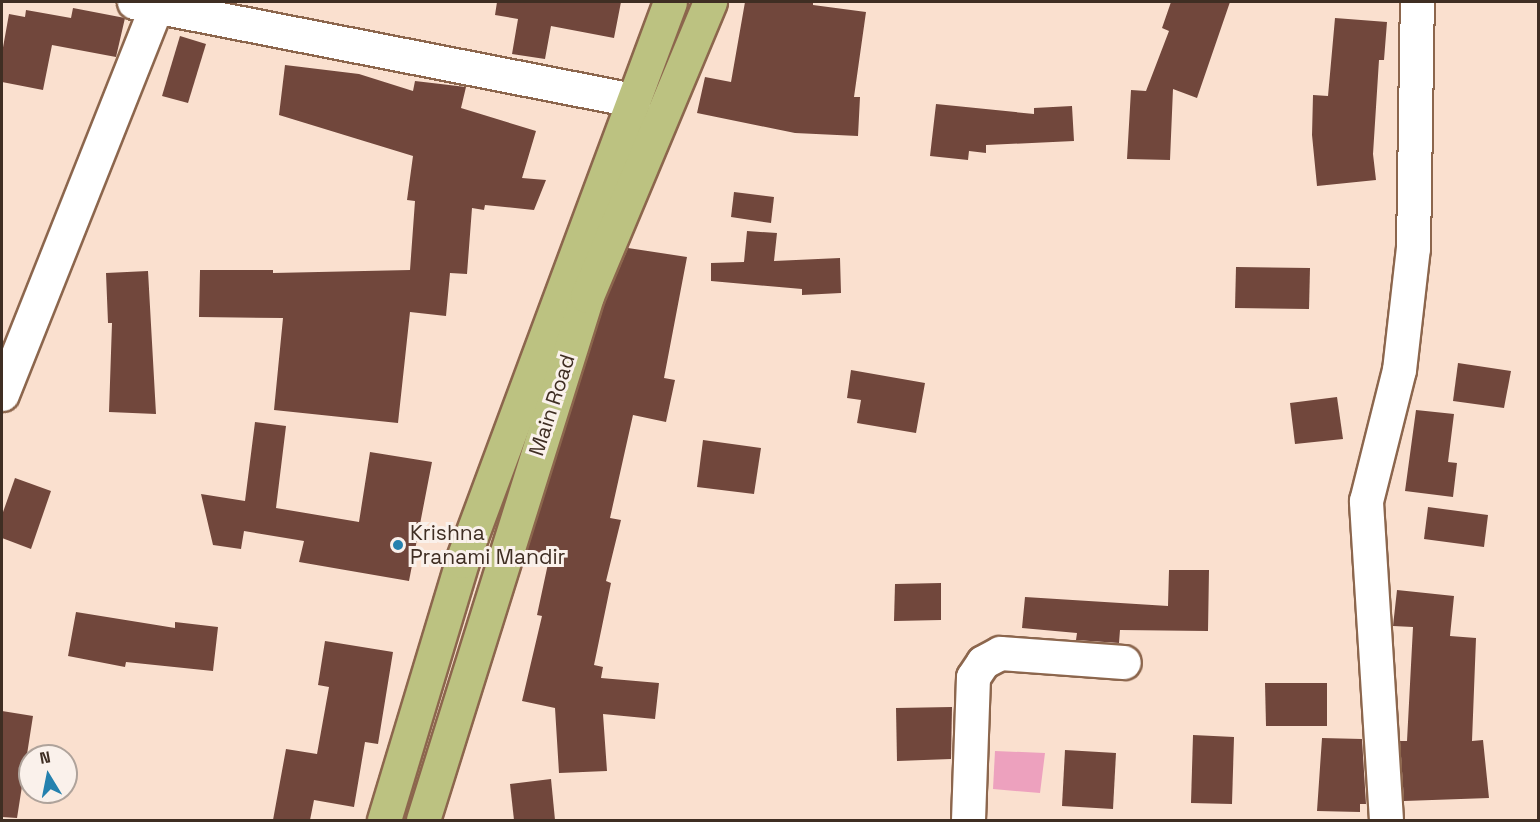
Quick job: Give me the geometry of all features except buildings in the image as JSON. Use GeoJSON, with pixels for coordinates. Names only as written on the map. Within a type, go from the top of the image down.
{"type":"FeatureCollection","features":[{"type":"Feature","properties":{"kind":"main road","name":"Main Road"},"geometry":{"type":"LineString","coordinates":[[384,820],[462,561],[670,2]]}},
{"type":"Feature","properties":{"kind":"main road","name":"Main Road"},"geometry":{"type":"LineString","coordinates":[[423,820],[587,296],[710,2]]}},
{"type":"Feature","properties":{"kind":"street"},"geometry":{"type":"LineString","coordinates":[[1386,820],[1366,501],[1399,370],[1413,248],[1417,2]]}},
{"type":"Feature","properties":{"kind":"street"},"geometry":{"type":"LineString","coordinates":[[2,394],[150,3],[633,100]]}},
{"type":"Feature","properties":{"kind":"street"},"geometry":{"type":"LineString","coordinates":[[968,820],[973,677],[983,662],[1000,653],[1124,662]]}},
{"type":"Feature","properties":{"kind":"shaded area"},"geometry":{"type":"Polygon","coordinates":[[[995,751],[1045,753],[1040,793],[993,789],[995,751]]]}},
{"type":"Feature","properties":{"kind":"place","name":"Krishna Pranami Mandir"},"geometry":{"type":"Point","coordinates":[398,545]}}]}
